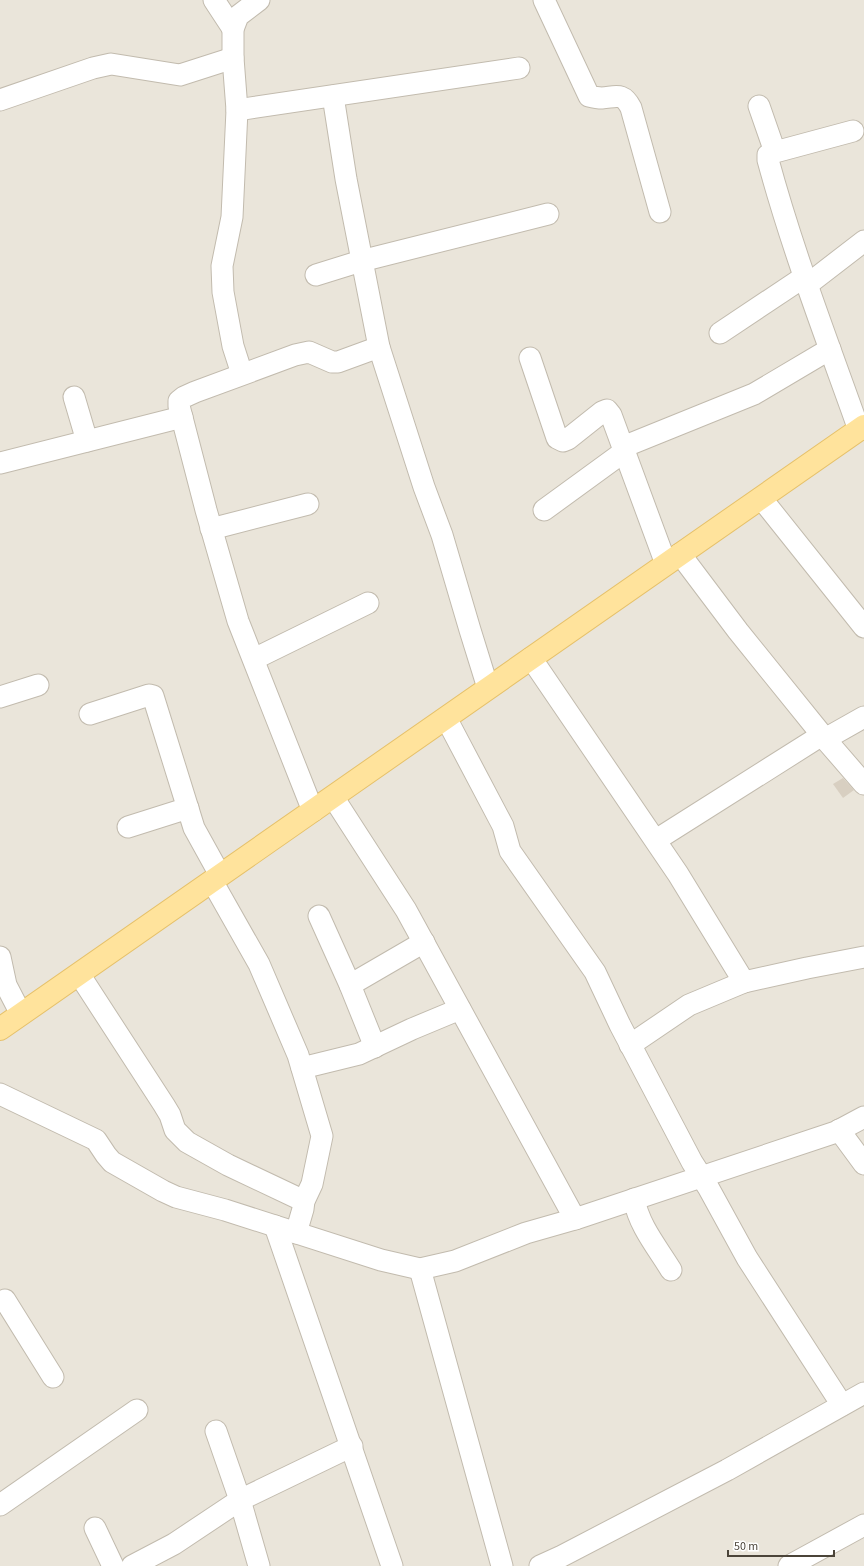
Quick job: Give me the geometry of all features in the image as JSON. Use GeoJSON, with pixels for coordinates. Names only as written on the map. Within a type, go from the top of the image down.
{"type":"FeatureCollection","features":[{"type":"Feature","properties":{"kind":"main road"},"geometry":{"type":"LineString","coordinates":[[0,1029],[861,428]]}},
{"type":"Feature","properties":{"kind":"street"},"geometry":{"type":"LineString","coordinates":[[214,0],[233,29]]}},
{"type":"Feature","properties":{"kind":"street"},"geometry":{"type":"LineString","coordinates":[[242,374],[234,346],[223,292],[222,266],[232,217],[237,110],[233,58],[233,29],[238,16],[259,0]]}},
{"type":"Feature","properties":{"kind":"street"},"geometry":{"type":"LineString","coordinates":[[544,0],[589,96],[602,98],[620,96],[627,100],[631,108],[660,212]]}},
{"type":"Feature","properties":{"kind":"street"},"geometry":{"type":"LineString","coordinates":[[0,100],[93,68],[112,64],[180,75],[233,58]]}},
{"type":"Feature","properties":{"kind":"street"},"geometry":{"type":"LineString","coordinates":[[237,110],[519,68]]}},
{"type":"Feature","properties":{"kind":"street"},"geometry":{"type":"LineString","coordinates":[[333,96],[361,261],[379,347],[421,480],[442,535],[488,688]]}},
{"type":"Feature","properties":{"kind":"street"},"geometry":{"type":"LineString","coordinates":[[760,106],[775,152]]}},
{"type":"Feature","properties":{"kind":"street"},"geometry":{"type":"LineString","coordinates":[[853,131],[775,152],[768,155],[768,160],[806,281],[830,349],[861,428]]}},
{"type":"Feature","properties":{"kind":"street"},"geometry":{"type":"LineString","coordinates":[[316,275],[361,261],[548,214]]}},
{"type":"Feature","properties":{"kind":"street"},"geometry":{"type":"LineString","coordinates":[[720,333],[806,281],[864,241]]}},
{"type":"Feature","properties":{"kind":"street"},"geometry":{"type":"LineString","coordinates":[[312,810],[238,621],[211,529],[182,417],[180,401],[184,397],[242,374],[302,353],[309,352],[332,362],[338,362],[379,347]]}},
{"type":"Feature","properties":{"kind":"street"},"geometry":{"type":"LineString","coordinates":[[544,510],[624,449],[754,394],[830,349]]}},
{"type":"Feature","properties":{"kind":"street"},"geometry":{"type":"LineString","coordinates":[[530,358],[557,438],[563,441],[568,439],[602,412],[607,410],[611,415],[624,449],[673,559],[738,631],[864,784]]}},
{"type":"Feature","properties":{"kind":"street"},"geometry":{"type":"LineString","coordinates":[[74,397],[87,441]]}},
{"type":"Feature","properties":{"kind":"street"},"geometry":{"type":"LineString","coordinates":[[0,464],[182,417]]}},
{"type":"Feature","properties":{"kind":"street"},"geometry":{"type":"LineString","coordinates":[[761,498],[864,627]]}},
{"type":"Feature","properties":{"kind":"street"},"geometry":{"type":"LineString","coordinates":[[211,529],[308,504]]}},
{"type":"Feature","properties":{"kind":"street"},"geometry":{"type":"LineString","coordinates":[[254,659],[368,603]]}},
{"type":"Feature","properties":{"kind":"street"},"geometry":{"type":"LineString","coordinates":[[531,658],[656,840],[744,982]]}},
{"type":"Feature","properties":{"kind":"street"},"geometry":{"type":"LineString","coordinates":[[0,697],[38,685]]}},
{"type":"Feature","properties":{"kind":"street"},"geometry":{"type":"LineString","coordinates":[[90,714],[149,695],[153,696],[194,828],[216,878],[259,964],[298,1055],[322,1136],[312,1184],[300,1218]]}},
{"type":"Feature","properties":{"kind":"street"},"geometry":{"type":"LineString","coordinates":[[656,840],[824,737],[864,717]]}},
{"type":"Feature","properties":{"kind":"street"},"geometry":{"type":"LineString","coordinates":[[446,718],[503,826],[510,851],[595,972],[630,1045],[688,1155],[702,1177],[747,1258],[842,1405]]}},
{"type":"Feature","properties":{"kind":"street"},"geometry":{"type":"LineString","coordinates":[[332,796],[406,910],[575,1219]]}},
{"type":"Feature","properties":{"kind":"street"},"geometry":{"type":"LineString","coordinates":[[128,827],[188,808]]}},
{"type":"Feature","properties":{"kind":"street"},"geometry":{"type":"LineString","coordinates":[[319,916],[350,985],[375,1047]]}},
{"type":"Feature","properties":{"kind":"street"},"geometry":{"type":"LineString","coordinates":[[350,985],[424,942]]}},
{"type":"Feature","properties":{"kind":"street"},"geometry":{"type":"LineString","coordinates":[[0,957],[6,985],[21,1014]]}},
{"type":"Feature","properties":{"kind":"street"},"geometry":{"type":"LineString","coordinates":[[630,1045],[689,1005],[744,982],[864,957]]}},
{"type":"Feature","properties":{"kind":"street"},"geometry":{"type":"LineString","coordinates":[[79,974],[164,1105],[170,1115],[175,1130],[187,1142],[228,1165],[300,1218],[381,1260],[420,1269],[455,1261],[520,1235],[575,1219],[702,1177],[839,1130],[864,1117]]}},
{"type":"Feature","properties":{"kind":"street"},"geometry":{"type":"LineString","coordinates":[[302,1068],[359,1054],[412,1029],[460,1009]]}},
{"type":"Feature","properties":{"kind":"street"},"geometry":{"type":"LineString","coordinates":[[0,1094],[96,1140],[112,1162],[176,1197],[201,1203],[275,1226],[300,1218]]}},
{"type":"Feature","properties":{"kind":"street"},"geometry":{"type":"LineString","coordinates":[[839,1130],[864,1164]]}},
{"type":"Feature","properties":{"kind":"street"},"geometry":{"type":"LineString","coordinates":[[634,1199],[636,1210],[645,1230],[671,1270]]}},
{"type":"Feature","properties":{"kind":"street"},"geometry":{"type":"LineString","coordinates":[[275,1226],[352,1446],[392,1566]]}},
{"type":"Feature","properties":{"kind":"street"},"geometry":{"type":"LineString","coordinates":[[420,1269],[502,1566]]}},
{"type":"Feature","properties":{"kind":"street"},"geometry":{"type":"LineString","coordinates":[[2,1298],[53,1377]]}},
{"type":"Feature","properties":{"kind":"street"},"geometry":{"type":"LineString","coordinates":[[540,1566],[727,1470],[864,1393]]}},
{"type":"Feature","properties":{"kind":"street"},"geometry":{"type":"LineString","coordinates":[[0,1505],[137,1410]]}},
{"type":"Feature","properties":{"kind":"street"},"geometry":{"type":"LineString","coordinates":[[216,1431],[240,1500],[259,1566]]}},
{"type":"Feature","properties":{"kind":"street"},"geometry":{"type":"LineString","coordinates":[[132,1566],[174,1544],[240,1500],[352,1446]]}},
{"type":"Feature","properties":{"kind":"street"},"geometry":{"type":"LineString","coordinates":[[789,1566],[864,1525]]}},
{"type":"Feature","properties":{"kind":"street"},"geometry":{"type":"LineString","coordinates":[[95,1528],[113,1566]]}},
{"type":"Feature","properties":{"kind":"shaded area"},"geometry":{"type":"Polygon","coordinates":[[[0,0],[864,0],[864,1566],[0,1566],[0,0]]]}},
{"type":"Feature","properties":{"kind":"building"},"geometry":{"type":"Polygon","coordinates":[[[843,778],[854,790],[843,798],[833,784],[843,778]]]}}]}
